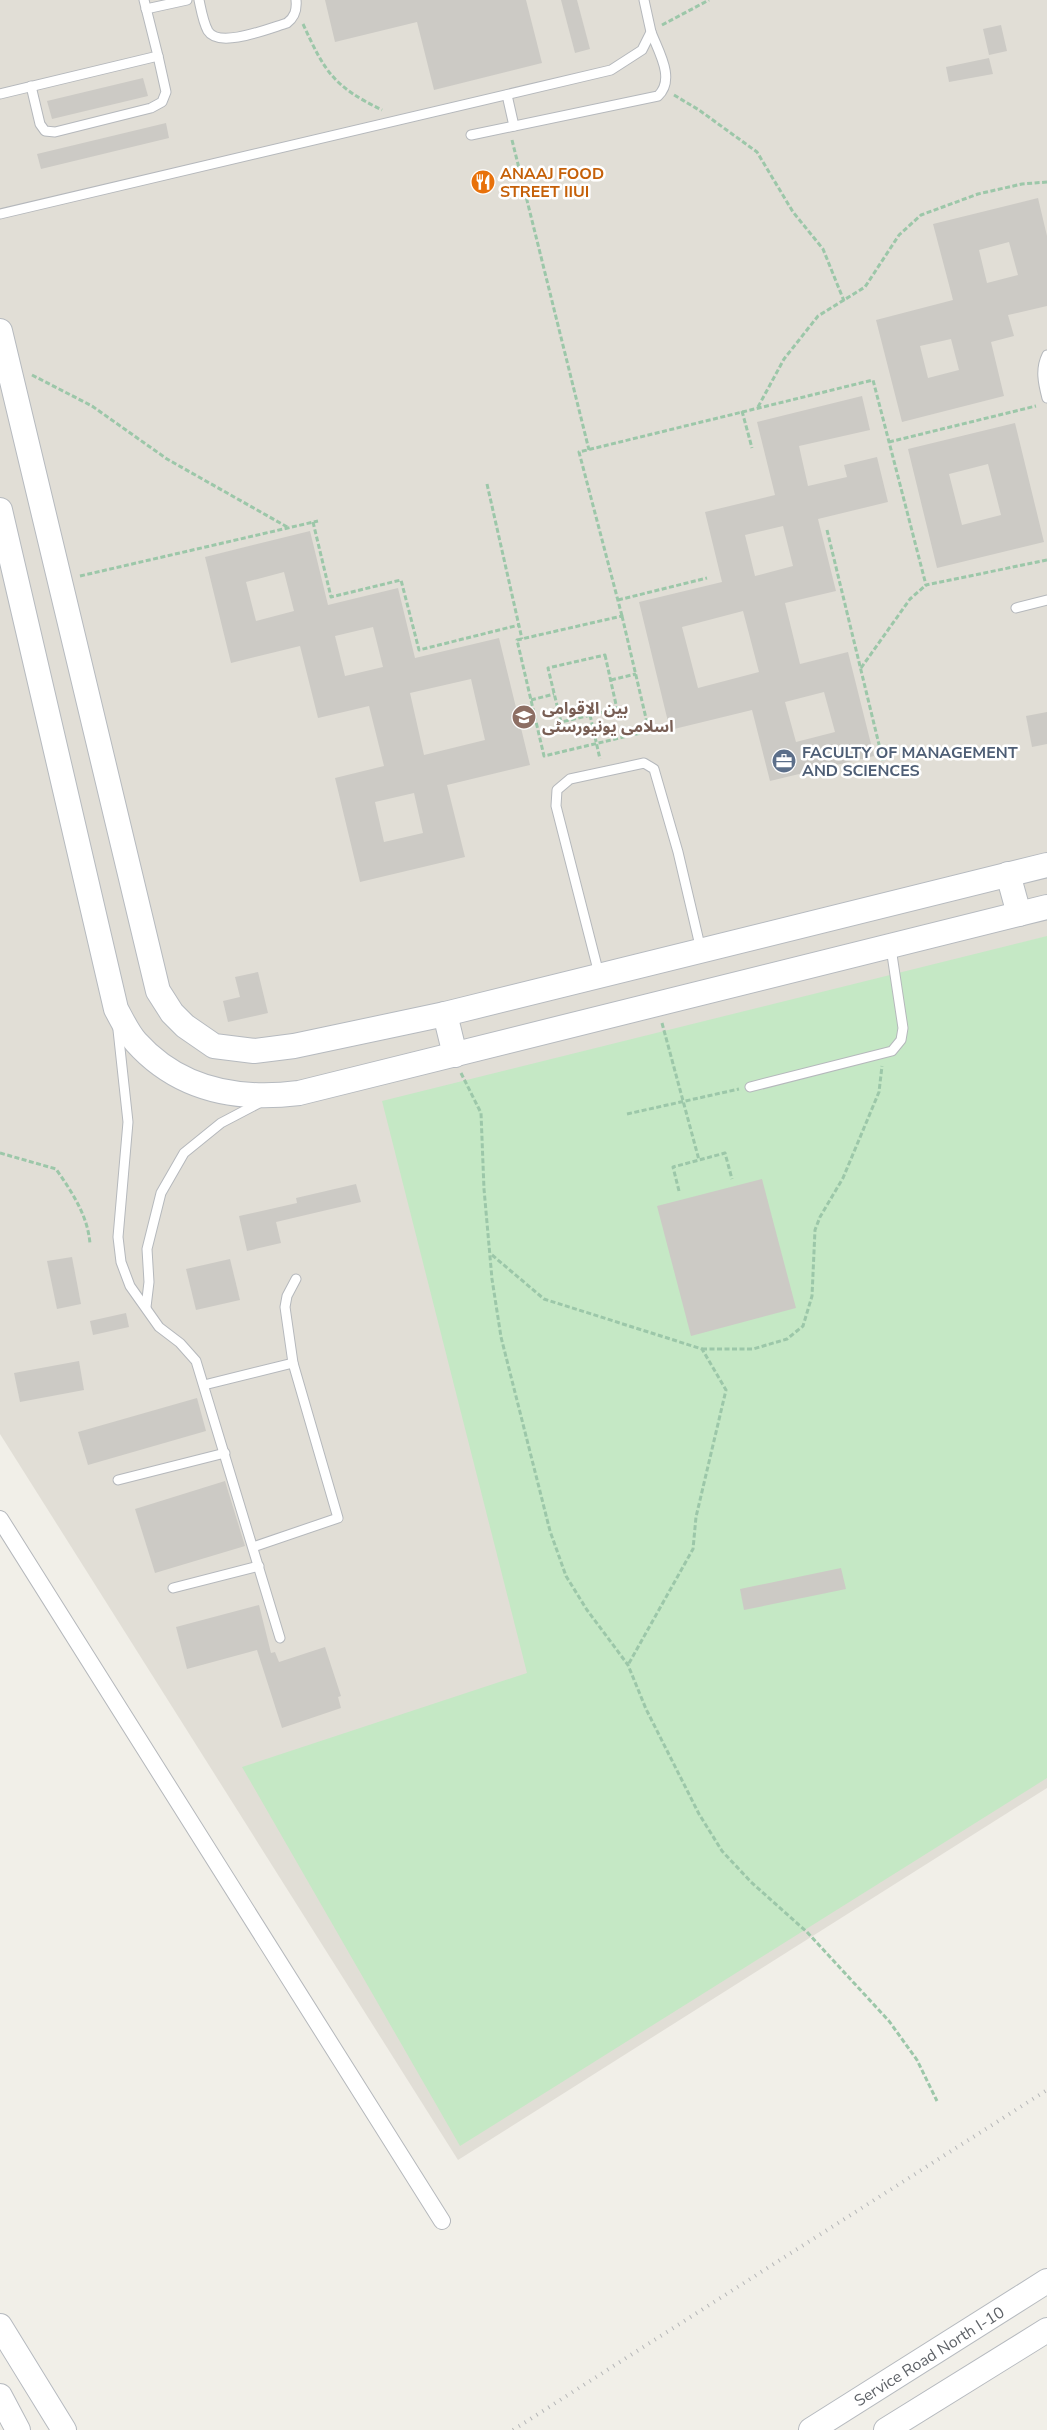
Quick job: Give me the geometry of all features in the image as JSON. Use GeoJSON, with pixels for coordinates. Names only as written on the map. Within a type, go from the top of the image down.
{"type":"FeatureCollection","features":[{"type":"Feature","properties":{"kind":"street"},"geometry":{"type":"LineString","coordinates":[[0,331],[158,991],[172,1013],[185,1026],[214,1046],[254,1050],[294,1046],[445,1014],[1008,874],[1047,866]]}},
{"type":"Feature","properties":{"kind":"street"},"geometry":{"type":"LineString","coordinates":[[0,510],[116,1009],[134,1040],[153,1060],[195,1085],[248,1095],[271,1096],[299,1092],[455,1056],[1047,907]]}},
{"type":"Feature","properties":{"kind":"street"},"geometry":{"type":"LineString","coordinates":[[1008,874],[1019,914]]}},
{"type":"Feature","properties":{"kind":"street"},"geometry":{"type":"LineString","coordinates":[[445,1014],[455,1056]]}},
{"type":"Feature","properties":{"kind":"street"},"geometry":{"type":"LineString","coordinates":[[0,1519],[442,2221]]}},
{"type":"Feature","properties":{"kind":"street","name":"Service Road North I-10"},"geometry":{"type":"LineString","coordinates":[[811,2430],[1047,2282]]}},
{"type":"Feature","properties":{"kind":"street"},"geometry":{"type":"LineString","coordinates":[[0,2326],[64,2430]]}},
{"type":"Feature","properties":{"kind":"street"},"geometry":{"type":"LineString","coordinates":[[886,2430],[1047,2330]]}},
{"type":"Feature","properties":{"kind":"street"},"geometry":{"type":"LineString","coordinates":[[0,2396],[18,2430]]}},
{"type":"Feature","properties":{"kind":"lane"},"geometry":{"type":"LineString","coordinates":[[31,86],[40,124],[45,131],[55,132],[151,108],[162,102],[166,92],[145,5],[188,0]]}},
{"type":"Feature","properties":{"kind":"lane"},"geometry":{"type":"LineString","coordinates":[[199,0],[208,31],[219,39],[231,39],[287,23],[292,19],[296,10],[296,0]]}},
{"type":"Feature","properties":{"kind":"lane"},"geometry":{"type":"LineString","coordinates":[[471,135],[658,96],[664,90],[666,80],[664,66],[651,32],[644,0]]}},
{"type":"Feature","properties":{"kind":"lane"},"geometry":{"type":"LineString","coordinates":[[0,214],[611,70],[642,50],[651,32]]}},
{"type":"Feature","properties":{"kind":"lane"},"geometry":{"type":"LineString","coordinates":[[0,94],[158,56]]}},
{"type":"Feature","properties":{"kind":"lane"},"geometry":{"type":"LineString","coordinates":[[507,95],[512,126]]}},
{"type":"Feature","properties":{"kind":"lane"},"geometry":{"type":"LineString","coordinates":[[1047,355],[1042,364],[1042,376],[1047,398]]}},
{"type":"Feature","properties":{"kind":"lane"},"geometry":{"type":"LineString","coordinates":[[1016,608],[1047,600]]}},
{"type":"Feature","properties":{"kind":"lane"},"geometry":{"type":"LineString","coordinates":[[600,977],[555,797],[561,785],[570,779],[644,763],[650,765],[657,774],[701,950]]}},
{"type":"Feature","properties":{"kind":"lane"},"geometry":{"type":"LineString","coordinates":[[750,1087],[881,1056],[892,1051],[901,1040],[904,1028],[891,947]]}},
{"type":"Feature","properties":{"kind":"lane"},"geometry":{"type":"LineString","coordinates":[[116,1009],[128,1122],[118,1237],[121,1262],[130,1286],[159,1327],[180,1343],[196,1361],[280,1638]]}},
{"type":"Feature","properties":{"kind":"lane"},"geometry":{"type":"LineString","coordinates":[[146,1307],[149,1282],[147,1249],[161,1193],[184,1153],[221,1123],[271,1096]]}},
{"type":"Feature","properties":{"kind":"lane"},"geometry":{"type":"LineString","coordinates":[[253,1546],[338,1518],[293,1363],[285,1308],[287,1296],[296,1279]]}},
{"type":"Feature","properties":{"kind":"lane"},"geometry":{"type":"LineString","coordinates":[[204,1385],[293,1363]]}},
{"type":"Feature","properties":{"kind":"lane"},"geometry":{"type":"LineString","coordinates":[[118,1480],[225,1453]]}},
{"type":"Feature","properties":{"kind":"lane"},"geometry":{"type":"LineString","coordinates":[[173,1588],[258,1566]]}},
{"type":"Feature","properties":{"kind":"path"},"geometry":{"type":"LineString","coordinates":[[651,32],[708,0]]}},
{"type":"Feature","properties":{"kind":"path"},"geometry":{"type":"LineString","coordinates":[[296,10],[322,65],[335,80],[356,97],[402,120]]}},
{"type":"Feature","properties":{"kind":"path"},"geometry":{"type":"LineString","coordinates":[[664,90],[699,110],[757,152],[793,212],[823,249],[844,301]]}},
{"type":"Feature","properties":{"kind":"path"},"geometry":{"type":"LineString","coordinates":[[512,126],[589,450]]}},
{"type":"Feature","properties":{"kind":"path"},"geometry":{"type":"LineString","coordinates":[[758,407],[784,359],[818,316],[865,287],[899,235],[921,215],[978,194],[1022,184],[1047,182]]}},
{"type":"Feature","properties":{"kind":"path"},"geometry":{"type":"LineString","coordinates":[[7,362],[92,406],[167,459],[289,528]]}},
{"type":"Feature","properties":{"kind":"path"},"geometry":{"type":"LineString","coordinates":[[622,616],[517,640],[544,756],[649,731],[636,674],[622,616],[618,600],[579,452],[873,380],[926,585]]}},
{"type":"Feature","properties":{"kind":"path"},"geometry":{"type":"LineString","coordinates":[[889,442],[1038,406]]}},
{"type":"Feature","properties":{"kind":"path"},"geometry":{"type":"LineString","coordinates":[[742,411],[752,448]]}},
{"type":"Feature","properties":{"kind":"path"},"geometry":{"type":"LineString","coordinates":[[487,484],[522,639]]}},
{"type":"Feature","properties":{"kind":"path"},"geometry":{"type":"LineString","coordinates":[[60,580],[318,521]]}},
{"type":"Feature","properties":{"kind":"path"},"geometry":{"type":"LineString","coordinates":[[312,522],[331,597],[401,580],[420,650],[519,625]]}},
{"type":"Feature","properties":{"kind":"path"},"geometry":{"type":"LineString","coordinates":[[827,530],[882,761]]}},
{"type":"Feature","properties":{"kind":"path"},"geometry":{"type":"LineString","coordinates":[[861,669],[910,599],[926,585],[1047,560]]}},
{"type":"Feature","properties":{"kind":"path"},"geometry":{"type":"LineString","coordinates":[[618,600],[707,578]]}},
{"type":"Feature","properties":{"kind":"path"},"geometry":{"type":"LineString","coordinates":[[605,655],[617,709],[561,722],[554,694],[548,668],[605,655]]}},
{"type":"Feature","properties":{"kind":"path"},"geometry":{"type":"LineString","coordinates":[[611,680],[636,674]]}},
{"type":"Feature","properties":{"kind":"path"},"geometry":{"type":"LineString","coordinates":[[531,700],[554,694]]}},
{"type":"Feature","properties":{"kind":"path"},"geometry":{"type":"LineString","coordinates":[[590,715],[603,772]]}},
{"type":"Feature","properties":{"kind":"path"},"geometry":{"type":"LineString","coordinates":[[657,1006],[699,1160]]}},
{"type":"Feature","properties":{"kind":"path"},"geometry":{"type":"LineString","coordinates":[[455,1056],[464,1081],[481,1113],[484,1189],[492,1279],[501,1336],[550,1531],[566,1576],[587,1610],[628,1665],[650,1718],[699,1814],[722,1851],[751,1882],[807,1932],[889,2021],[917,2060],[937,2101]]}},
{"type":"Feature","properties":{"kind":"path"},"geometry":{"type":"LineString","coordinates":[[491,1254],[544,1298],[702,1350],[753,1350],[787,1339],[803,1326],[812,1296],[815,1230],[820,1217],[843,1178],[880,1092],[881,1056]]}},
{"type":"Feature","properties":{"kind":"path"},"geometry":{"type":"LineString","coordinates":[[627,1114],[750,1087]]}},
{"type":"Feature","properties":{"kind":"path"},"geometry":{"type":"LineString","coordinates":[[679,1191],[672,1167],[725,1153],[732,1179]]}},
{"type":"Feature","properties":{"kind":"path"},"geometry":{"type":"LineString","coordinates":[[0,1154],[56,1169],[76,1198],[89,1231],[90,1244]]}},
{"type":"Feature","properties":{"kind":"path"},"geometry":{"type":"LineString","coordinates":[[628,1665],[693,1549],[696,1517],[726,1390],[702,1350]]}},
{"type":"Feature","properties":{"kind":"shaded area","name":"بین الاقوامی اسلامی یونیورسٹی"},"geometry":{"type":"Polygon","coordinates":[[[0,0],[1047,0],[1047,1788],[458,2160],[0,1434],[0,0]]]}},
{"type":"Feature","properties":{"kind":"green space"},"geometry":{"type":"Polygon","coordinates":[[[1047,936],[1047,1778],[460,2146],[242,1767],[527,1673],[382,1101],[1047,936]]]}},
{"type":"Feature","properties":{"kind":"building"},"geometry":{"type":"Polygon","coordinates":[[[325,0],[526,0],[542,63],[434,90],[417,22],[335,42],[325,0]]]}},
{"type":"Feature","properties":{"kind":"building"},"geometry":{"type":"Polygon","coordinates":[[[561,0],[577,0],[590,49],[575,53],[561,0]]]}},
{"type":"Feature","properties":{"kind":"building"},"geometry":{"type":"Polygon","coordinates":[[[1001,25],[1007,51],[989,55],[983,29],[1001,25]]]}},
{"type":"Feature","properties":{"kind":"building"},"geometry":{"type":"Polygon","coordinates":[[[989,58],[993,74],[949,82],[946,67],[989,58]]]}},
{"type":"Feature","properties":{"kind":"building"},"geometry":{"type":"Polygon","coordinates":[[[143,78],[148,96],[52,119],[47,101],[143,78]]]}},
{"type":"Feature","properties":{"kind":"building"},"geometry":{"type":"Polygon","coordinates":[[[166,123],[169,138],[41,169],[37,154],[166,123]]]}},
{"type":"Feature","properties":{"kind":"building"},"geometry":{"type":"Polygon","coordinates":[[[1038,198],[1047,236],[1047,306],[1008,315],[1014,336],[991,342],[1004,396],[902,422],[876,320],[953,300],[933,224],[1038,198]],[[1009,242],[979,250],[987,283],[1018,275],[1009,242]],[[951,339],[920,346],[928,378],[959,370],[951,339]]]}},
{"type":"Feature","properties":{"kind":"building"},"geometry":{"type":"Polygon","coordinates":[[[862,396],[870,430],[799,446],[808,486],[847,477],[844,465],[877,457],[888,502],[818,519],[836,591],[785,603],[800,664],[848,652],[874,756],[770,781],[752,710],[670,730],[639,602],[722,582],[705,512],[775,495],[757,422],[862,396]],[[783,526],[745,535],[755,576],[793,566],[783,526]],[[743,611],[682,627],[698,688],[759,672],[743,611]],[[824,692],[785,702],[796,742],[835,732],[824,692]]]}},
{"type":"Feature","properties":{"kind":"building"},"geometry":{"type":"Polygon","coordinates":[[[1015,423],[1044,542],[937,568],[908,449],[1015,423]],[[988,464],[949,474],[962,525],[1001,515],[988,464]]]}},
{"type":"Feature","properties":{"kind":"building"},"geometry":{"type":"Polygon","coordinates":[[[310,531],[328,605],[398,588],[415,658],[499,638],[530,765],[447,785],[465,857],[360,882],[335,778],[384,766],[369,706],[318,718],[300,646],[231,663],[205,557],[310,531]],[[284,572],[246,582],[256,621],[294,611],[284,572]],[[373,627],[335,636],[345,676],[383,667],[373,627]],[[471,679],[410,693],[424,755],[485,740],[471,679]],[[414,793],[375,802],[384,842],[423,833],[414,793]]]}},
{"type":"Feature","properties":{"kind":"building"},"geometry":{"type":"Polygon","coordinates":[[[1047,712],[1047,744],[1032,747],[1026,716],[1047,712]]]}},
{"type":"Feature","properties":{"kind":"building"},"geometry":{"type":"Polygon","coordinates":[[[258,972],[268,1013],[228,1022],[223,1001],[240,997],[235,977],[258,972]]]}},
{"type":"Feature","properties":{"kind":"building"},"geometry":{"type":"Polygon","coordinates":[[[762,1179],[796,1308],[691,1336],[657,1206],[762,1179]]]}},
{"type":"Feature","properties":{"kind":"building"},"geometry":{"type":"Polygon","coordinates":[[[356,1184],[361,1202],[276,1222],[281,1243],[247,1251],[239,1216],[297,1203],[296,1198],[356,1184]]]}},
{"type":"Feature","properties":{"kind":"building"},"geometry":{"type":"Polygon","coordinates":[[[72,1257],[81,1304],[57,1309],[47,1261],[72,1257]]]}},
{"type":"Feature","properties":{"kind":"building"},"geometry":{"type":"Polygon","coordinates":[[[230,1259],[240,1300],[196,1310],[186,1269],[230,1259]]]}},
{"type":"Feature","properties":{"kind":"building"},"geometry":{"type":"Polygon","coordinates":[[[126,1313],[129,1327],[93,1335],[90,1321],[126,1313]]]}},
{"type":"Feature","properties":{"kind":"building"},"geometry":{"type":"Polygon","coordinates":[[[79,1361],[84,1390],[20,1402],[14,1373],[79,1361]]]}},
{"type":"Feature","properties":{"kind":"building"},"geometry":{"type":"Polygon","coordinates":[[[197,1398],[206,1431],[88,1465],[78,1432],[197,1398]]]}},
{"type":"Feature","properties":{"kind":"building"},"geometry":{"type":"Polygon","coordinates":[[[225,1481],[245,1546],[155,1573],[135,1509],[225,1481]]]}},
{"type":"Feature","properties":{"kind":"building"},"geometry":{"type":"Polygon","coordinates":[[[841,1568],[846,1589],[744,1610],[740,1589],[841,1568]]]}},
{"type":"Feature","properties":{"kind":"building"},"geometry":{"type":"Polygon","coordinates":[[[259,1605],[271,1653],[275,1652],[279,1662],[325,1647],[341,1696],[338,1697],[341,1708],[282,1728],[257,1650],[187,1669],[176,1627],[259,1605]]]}},
{"type":"Feature","properties":{"kind":"railway"},"geometry":{"type":"LineString","coordinates":[[513,2430],[1047,2090]]}},
{"type":"Feature","properties":{"kind":"place","name":"ANAAJ FOOD STREET IIUI"},"geometry":{"type":"Point","coordinates":[483,182]}},
{"type":"Feature","properties":{"kind":"place","name":"بین الاقوامی اسلامی یونیورسٹی"},"geometry":{"type":"Point","coordinates":[524,717]}},
{"type":"Feature","properties":{"kind":"place","name":"FACULTY OF MANAGEMENT AND SCIENCES"},"geometry":{"type":"Point","coordinates":[784,761]}}]}
